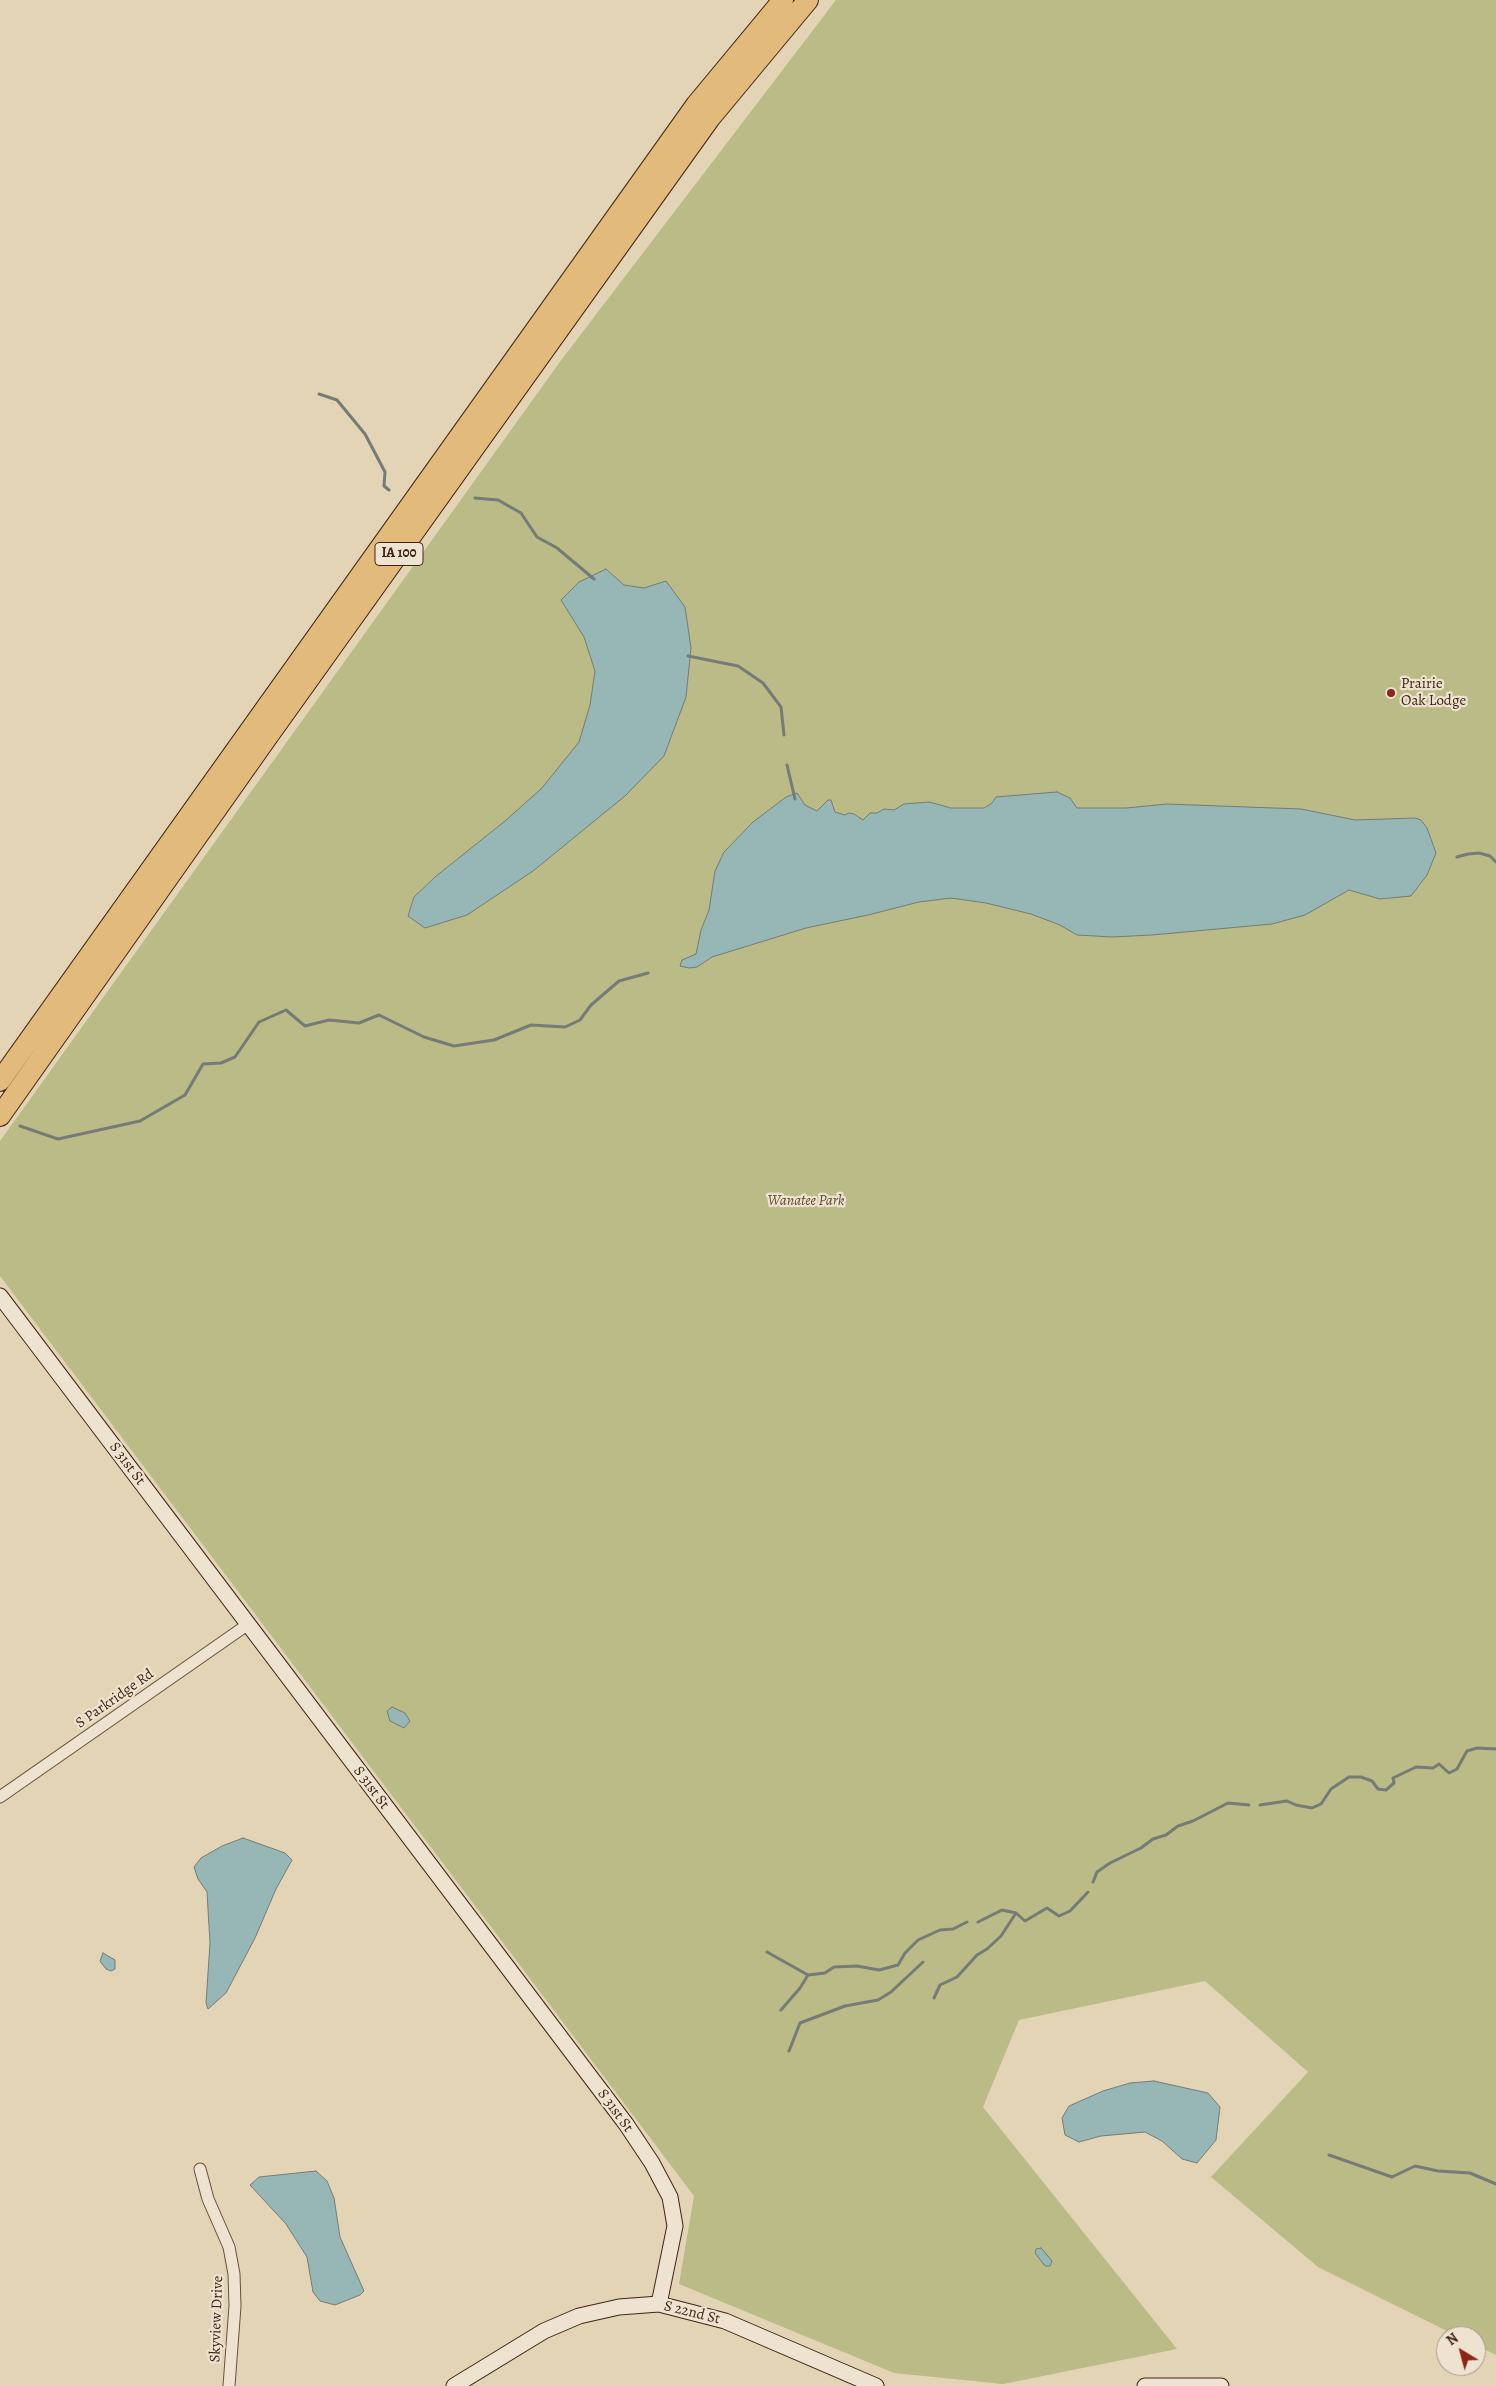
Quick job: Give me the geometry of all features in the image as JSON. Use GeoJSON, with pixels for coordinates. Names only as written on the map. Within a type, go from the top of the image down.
{"type":"FeatureCollection","features":[{"type":"Feature","properties":{"kind":"highway","name":"IA 100"},"geometry":{"type":"LineString","coordinates":[[0,1081],[696,105],[783,0]]}},
{"type":"Feature","properties":{"kind":"highway","name":"IA 100"},"geometry":{"type":"LineString","coordinates":[[0,1116],[266,739],[710,118],[808,0]]}},
{"type":"Feature","properties":{"kind":"street","name":"S 31st St"},"geometry":{"type":"LineString","coordinates":[[0,1296],[626,2124],[652,2163],[670,2197],[675,2226],[659,2304]]}},
{"type":"Feature","properties":{"kind":"street","name":"S Parkridge Rd"},"geometry":{"type":"LineString","coordinates":[[0,1797],[247,1625]]}},
{"type":"Feature","properties":{"kind":"street","name":"Skyview Drive"},"geometry":{"type":"LineString","coordinates":[[200,2169],[208,2199],[229,2247],[234,2274],[235,2306],[229,2386]]}},
{"type":"Feature","properties":{"kind":"street","name":"S 22nd St"},"geometry":{"type":"LineString","coordinates":[[454,2386],[544,2331],[578,2316],[619,2307],[659,2304],[724,2321],[876,2386]]}},
{"type":"Feature","properties":{"kind":"street"},"geometry":{"type":"LineString","coordinates":[[1145,2386],[1221,2386]]}},
{"type":"Feature","properties":{"kind":"green space","name":"Wanatee Park"},"geometry":{"type":"Polygon","coordinates":[[[836,0],[1496,0],[1496,2355],[1486,2350],[1486,2326],[1437,2326],[1318,2267],[1211,2177],[1308,2072],[1205,1981],[1019,2020],[983,2107],[1177,2349],[1003,2384],[894,2373],[679,2284],[694,2196],[0,1276],[0,1141],[562,359],[836,0]]]}},
{"type":"Feature","properties":{"kind":"water"},"geometry":{"type":"Polygon","coordinates":[[[606,569],[624,585],[644,588],[666,581],[685,607],[691,648],[686,697],[664,756],[625,796],[533,871],[467,915],[425,928],[408,916],[414,897],[435,877],[505,821],[541,789],[579,742],[590,705],[595,671],[584,637],[561,600],[579,582],[606,569]]]}},
{"type":"Feature","properties":{"kind":"water"},"geometry":{"type":"Polygon","coordinates":[[[1057,792],[1070,798],[1077,808],[1126,808],[1167,804],[1301,809],[1355,820],[1415,818],[1421,820],[1427,828],[1436,853],[1427,875],[1411,896],[1380,899],[1349,890],[1305,915],[1272,924],[1152,935],[1112,937],[1077,935],[1060,925],[1031,914],[986,903],[951,898],[919,902],[806,928],[712,957],[697,967],[680,966],[682,960],[696,954],[701,930],[709,910],[715,871],[724,852],[753,822],[786,797],[797,793],[805,805],[817,811],[828,800],[831,800],[835,812],[845,815],[849,813],[854,814],[863,820],[870,813],[877,813],[884,809],[894,810],[904,804],[929,802],[951,808],[984,808],[992,803],[996,797],[1057,792]]]}},
{"type":"Feature","properties":{"kind":"water"},"geometry":{"type":"Polygon","coordinates":[[[392,1707],[405,1713],[410,1721],[404,1728],[390,1721],[387,1711],[392,1707]]]}},
{"type":"Feature","properties":{"kind":"water"},"geometry":{"type":"Polygon","coordinates":[[[243,1838],[285,1853],[292,1860],[276,1889],[255,1938],[226,1993],[208,2009],[206,2003],[210,1943],[207,1892],[198,1879],[194,1867],[201,1858],[222,1846],[243,1838]]]}},
{"type":"Feature","properties":{"kind":"water"},"geometry":{"type":"Polygon","coordinates":[[[103,1953],[115,1960],[115,1969],[111,1971],[106,1969],[100,1961],[103,1953]]]}},
{"type":"Feature","properties":{"kind":"water"},"geometry":{"type":"Polygon","coordinates":[[[1154,2081],[1208,2093],[1220,2107],[1216,2140],[1197,2163],[1182,2159],[1162,2141],[1145,2132],[1101,2136],[1079,2142],[1065,2135],[1062,2118],[1069,2106],[1103,2091],[1130,2083],[1154,2081]]]}},
{"type":"Feature","properties":{"kind":"water"},"geometry":{"type":"Polygon","coordinates":[[[316,2171],[327,2181],[334,2198],[340,2237],[364,2291],[360,2295],[335,2305],[320,2301],[313,2292],[307,2257],[286,2224],[250,2185],[259,2177],[316,2171]]]}},
{"type":"Feature","properties":{"kind":"water"},"geometry":{"type":"Polygon","coordinates":[[[1041,2248],[1052,2261],[1050,2266],[1045,2266],[1035,2253],[1036,2249],[1041,2248]]]}},
{"type":"Feature","properties":{"kind":"waterway"},"geometry":{"type":"LineString","coordinates":[[319,394],[337,400],[365,434],[385,472],[384,486],[389,490]]}},
{"type":"Feature","properties":{"kind":"waterway"},"geometry":{"type":"LineString","coordinates":[[475,498],[498,500],[521,513],[537,537],[557,548],[594,579]]}},
{"type":"Feature","properties":{"kind":"waterway"},"geometry":{"type":"LineString","coordinates":[[688,656],[738,666],[763,683],[781,707],[784,735]]}},
{"type":"Feature","properties":{"kind":"waterway"},"geometry":{"type":"LineString","coordinates":[[787,765],[795,799]]}},
{"type":"Feature","properties":{"kind":"waterway"},"geometry":{"type":"LineString","coordinates":[[1457,857],[1479,853],[1490,856],[1496,862]]}},
{"type":"Feature","properties":{"kind":"waterway"},"geometry":{"type":"LineString","coordinates":[[20,1126],[58,1139],[140,1121],[185,1095],[203,1064],[221,1063],[235,1057],[259,1022],[286,1010],[305,1026],[329,1020],[359,1023],[379,1015],[424,1037],[454,1046],[494,1040],[531,1025],[565,1027],[580,1020],[591,1005],[619,981],[648,973]]}},
{"type":"Feature","properties":{"kind":"waterway"},"geometry":{"type":"LineString","coordinates":[[1260,1805],[1287,1801],[1312,1808],[1321,1804],[1331,1789],[1349,1777],[1361,1777],[1372,1781],[1378,1789],[1386,1790],[1394,1783],[1393,1778],[1416,1767],[1433,1768],[1439,1764],[1449,1773],[1457,1769],[1467,1751],[1477,1748],[1496,1749]]}},
{"type":"Feature","properties":{"kind":"waterway"},"geometry":{"type":"LineString","coordinates":[[1093,1882],[1097,1872],[1110,1863],[1141,1848],[1153,1839],[1166,1835],[1178,1826],[1193,1821],[1228,1803],[1249,1805]]}},
{"type":"Feature","properties":{"kind":"waterway"},"geometry":{"type":"LineString","coordinates":[[978,1922],[1002,1910],[1016,1913],[1025,1921],[1047,1908],[1059,1916],[1070,1911],[1088,1892]]}},
{"type":"Feature","properties":{"kind":"waterway"},"geometry":{"type":"LineString","coordinates":[[934,1998],[940,1985],[957,1977],[977,1955],[987,1949],[1001,1936],[1016,1913]]}},
{"type":"Feature","properties":{"kind":"waterway"},"geometry":{"type":"LineString","coordinates":[[767,1952],[808,1975],[825,1973],[834,1967],[857,1966],[879,1970],[898,1965],[905,1953],[918,1940],[940,1930],[953,1929],[967,1922]]}},
{"type":"Feature","properties":{"kind":"waterway"},"geometry":{"type":"LineString","coordinates":[[789,2051],[800,2023],[845,2006],[878,2000],[891,1992],[923,1962]]}},
{"type":"Feature","properties":{"kind":"waterway"},"geometry":{"type":"LineString","coordinates":[[781,2010],[800,1988],[808,1975]]}},
{"type":"Feature","properties":{"kind":"waterway"},"geometry":{"type":"LineString","coordinates":[[1329,2155],[1392,2177],[1415,2166],[1438,2171],[1470,2173],[1496,2184]]}},
{"type":"Feature","properties":{"kind":"place","name":"Prairie Oak Lodge"},"geometry":{"type":"Point","coordinates":[1391,693]}}]}
